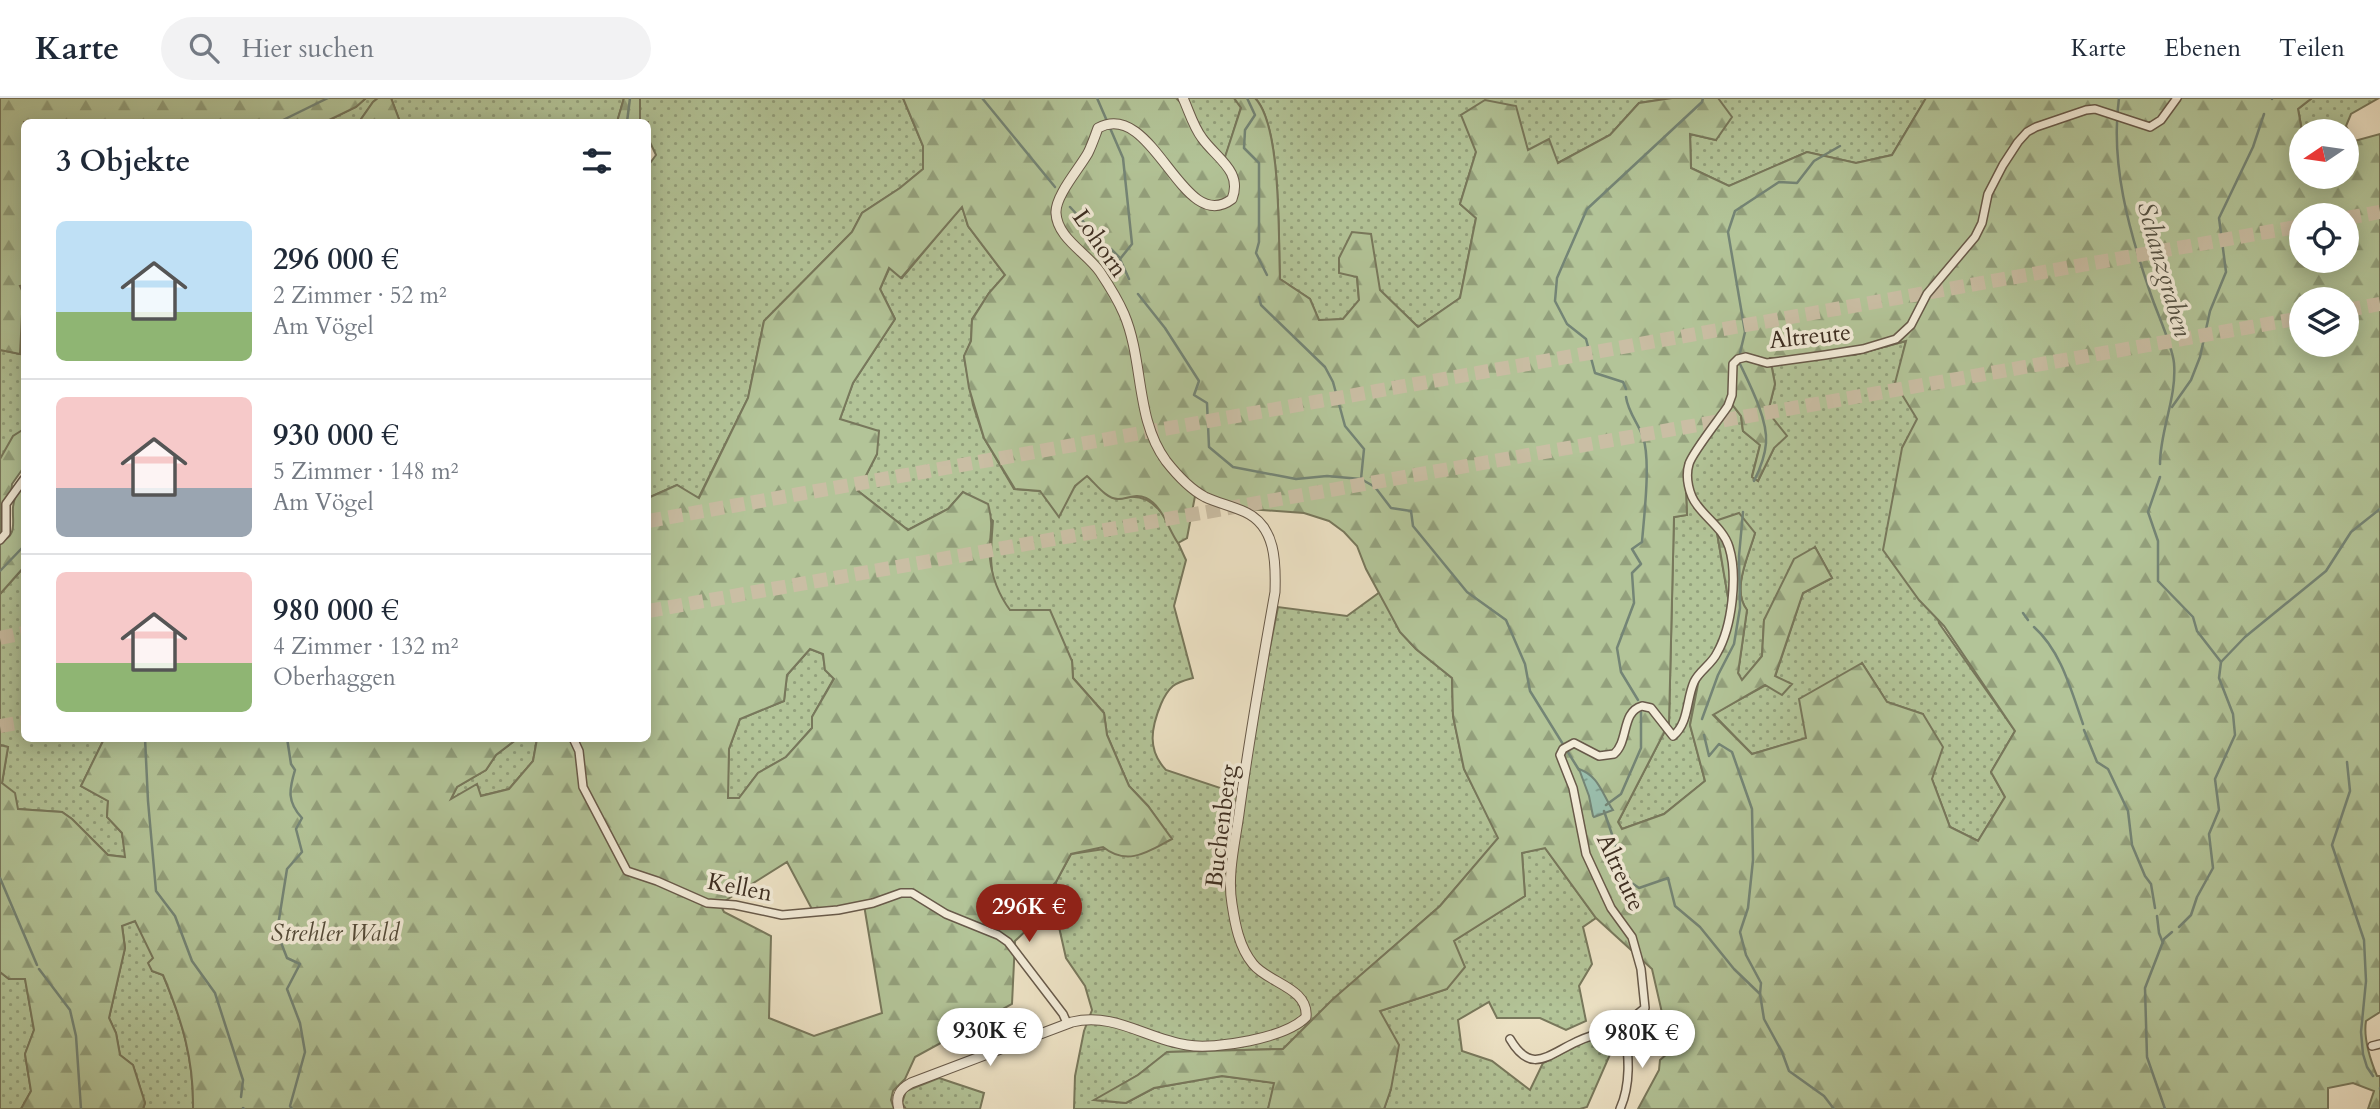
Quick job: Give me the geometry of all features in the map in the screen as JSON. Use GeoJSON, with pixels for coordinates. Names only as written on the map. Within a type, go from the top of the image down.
{"type":"FeatureCollection","features":[{"type":"Feature","properties":{"kind":"street","name":"Lohorn"},"geometry":{"type":"LineString","coordinates":[[1183,98],[1200,135],[1235,179],[1232,198],[1222,204],[1209,203],[1192,192],[1157,147],[1136,125],[1126,120],[1106,123],[1059,200],[1056,217],[1067,237],[1099,271],[1124,315],[1153,438],[1166,461],[1196,491]]}},
{"type":"Feature","properties":{"kind":"street","name":"Altreute"},"geometry":{"type":"LineString","coordinates":[[1625,1027],[1628,1020],[1643,1011],[1646,1004],[1641,969],[1632,937],[1611,908],[1586,854],[1573,788],[1560,755],[1566,747],[1578,744],[1599,756],[1614,754],[1622,745],[1633,710],[1642,706],[1651,708],[1672,736],[1678,731],[1686,715],[1695,680],[1717,653],[1730,610],[1732,566],[1729,546],[1716,526],[1696,505],[1689,491],[1689,464],[1728,406],[1732,396],[1732,364],[1746,357],[1766,363],[1779,362],[1863,349],[1890,342],[1911,326],[1927,294],[1975,237],[1982,223],[1988,194],[2003,164],[2027,132],[2086,110],[2113,113],[2150,127],[2161,120],[2177,98]]}},
{"type":"Feature","properties":{"kind":"street"},"geometry":{"type":"LineString","coordinates":[[1,539],[6,528],[6,504],[21,483]]}},
{"type":"Feature","properties":{"kind":"street","name":"Buchenberg"},"geometry":{"type":"LineString","coordinates":[[1067,1023],[1096,1018],[1189,1046],[1275,1035],[1293,1027],[1307,1014],[1305,1003],[1300,996],[1263,975],[1247,956],[1238,934],[1230,895],[1241,801],[1275,592],[1274,554],[1268,536],[1255,518],[1196,491]]}},
{"type":"Feature","properties":{"kind":"street","name":"Kellen"},"geometry":{"type":"LineString","coordinates":[[575,742],[579,751],[583,787],[622,866],[633,875],[657,881],[707,902],[782,915],[838,910],[873,903],[904,892],[916,895],[946,914],[998,935],[1008,942],[1067,1023]]}},
{"type":"Feature","properties":{"kind":"street"},"geometry":{"type":"LineString","coordinates":[[899,1107],[900,1092],[911,1083],[1067,1023]]}},
{"type":"Feature","properties":{"kind":"street"},"geometry":{"type":"LineString","coordinates":[[1510,1039],[1520,1054],[1537,1060],[1549,1057],[1583,1039],[1625,1027],[1628,1061],[1625,1096],[1620,1109]]}},
{"type":"Feature","properties":{"kind":"green space"},"geometry":{"type":"Polygon","coordinates":[[[0,98],[366,98],[356,107],[331,119],[21,119],[20,354],[0,350],[0,98]]]}},
{"type":"Feature","properties":{"kind":"green space"},"geometry":{"type":"Polygon","coordinates":[[[366,98],[378,98],[361,119],[331,119],[356,107],[366,98]]]}},
{"type":"Feature","properties":{"kind":"green space"},"geometry":{"type":"Polygon","coordinates":[[[378,98],[391,98],[399,119],[361,119],[378,98]]]}},
{"type":"Feature","properties":{"kind":"green space"},"geometry":{"type":"Polygon","coordinates":[[[391,98],[624,98],[618,119],[399,119],[391,98]]]}},
{"type":"Feature","properties":{"kind":"green space"},"geometry":{"type":"Polygon","coordinates":[[[624,98],[640,98],[640,119],[618,119],[624,98]]]}},
{"type":"Feature","properties":{"kind":"green space"},"geometry":{"type":"Polygon","coordinates":[[[640,98],[903,98],[923,146],[923,169],[862,213],[852,232],[764,321],[748,398],[698,499],[677,485],[651,497],[651,162],[656,155],[651,144],[651,119],[640,119],[640,98]]]}},
{"type":"Feature","properties":{"kind":"green space","name":"Strehler Wald"},"geometry":{"type":"Polygon","coordinates":[[[903,98],[1176,98],[1207,150],[1225,157],[1241,108],[1234,98],[1255,98],[1264,112],[1274,157],[1280,279],[1310,299],[1319,320],[1343,319],[1359,300],[1357,277],[1339,273],[1339,258],[1352,232],[1371,234],[1380,290],[1418,327],[1460,298],[1476,218],[1460,204],[1476,152],[1461,115],[1485,100],[1516,106],[1528,150],[1549,139],[1558,163],[1610,135],[1639,103],[1672,98],[1718,98],[1732,117],[1716,140],[1690,134],[1691,168],[1729,186],[1807,152],[1856,163],[1892,155],[1926,98],[2312,98],[2298,109],[2300,119],[2289,119],[2289,189],[2359,189],[2359,140],[2380,134],[2380,1012],[2366,1021],[2365,1028],[2370,1056],[2377,1076],[2380,1076],[2380,1109],[2368,1109],[2374,1091],[2353,1083],[2328,1088],[2328,1109],[1638,1109],[1659,1070],[1660,1060],[1668,1053],[1668,1039],[1652,969],[1596,918],[1545,848],[1522,853],[1525,896],[1454,941],[1465,967],[1447,989],[1380,1011],[1399,1045],[1391,1089],[1384,1109],[1268,1109],[1274,1083],[1222,1076],[1154,1088],[1126,1103],[1094,1100],[1138,1075],[1167,1052],[1283,1049],[1333,999],[1440,906],[1498,838],[1464,769],[1453,716],[1452,678],[1416,649],[1400,632],[1366,569],[1357,546],[1329,521],[1304,513],[1234,508],[1196,491],[1187,538],[1178,543],[1161,512],[1152,502],[1138,496],[1114,498],[1105,494],[1087,476],[1075,486],[1059,517],[1040,491],[1015,489],[984,438],[969,388],[964,356],[971,341],[972,320],[989,293],[1005,275],[968,226],[962,207],[901,278],[889,268],[880,289],[895,319],[853,383],[840,419],[879,431],[877,454],[858,491],[908,530],[948,509],[963,492],[988,504],[991,520],[991,566],[1003,598],[1010,610],[1050,610],[1072,661],[1073,678],[1104,713],[1107,735],[1129,786],[1148,806],[1172,839],[1138,855],[1121,856],[1103,847],[1071,854],[1056,882],[1024,916],[1033,924],[1015,941],[1012,1004],[915,1057],[905,1079],[893,1091],[891,1100],[894,1109],[193,1109],[189,1057],[181,1024],[163,975],[152,971],[148,963],[153,958],[135,921],[122,926],[125,948],[109,1018],[116,1033],[120,1055],[133,1065],[145,1103],[143,1109],[21,1109],[31,1091],[25,1054],[34,1030],[25,979],[9,979],[0,972],[0,745],[8,747],[2,783],[15,793],[18,809],[62,812],[108,855],[125,857],[122,833],[107,817],[108,801],[81,786],[103,742],[513,742],[496,755],[486,770],[457,787],[451,799],[477,784],[481,796],[509,789],[533,761],[536,742],[651,742],[651,497],[677,485],[699,498],[748,398],[764,321],[852,232],[862,213],[923,169],[923,146],[903,98]],[[1906,341],[1854,355],[1770,358],[1775,384],[1768,412],[1787,436],[1774,448],[1758,481],[1752,477],[1760,445],[1743,431],[1741,416],[1731,403],[1685,469],[1687,515],[1674,517],[1669,723],[1618,822],[1622,829],[1664,814],[1705,781],[1690,725],[1699,679],[1720,654],[1732,621],[1715,521],[1739,513],[1755,533],[1741,583],[1743,602],[1747,610],[1738,673],[1742,680],[1762,656],[1764,620],[1794,559],[1815,547],[1832,578],[1803,593],[1775,676],[1792,684],[1782,695],[1765,685],[1713,715],[1752,754],[1806,738],[1799,699],[1862,663],[1887,702],[1923,714],[1943,747],[1932,779],[1950,827],[1978,841],[2005,797],[1991,772],[2015,731],[1944,626],[1919,600],[1883,550],[1902,448],[1917,419],[1895,383],[1906,341]],[[810,649],[787,675],[784,701],[740,719],[729,749],[728,798],[739,798],[758,773],[786,757],[812,728],[812,717],[834,679],[825,670],[823,654],[810,649]],[[787,862],[720,904],[724,912],[771,936],[769,1018],[814,1036],[882,1013],[864,905],[814,913],[787,862]]]}},
{"type":"Feature","properties":{"kind":"green space"},"geometry":{"type":"Polygon","coordinates":[[[1176,98],[1234,98],[1241,107],[1225,158],[1207,150],[1176,98]]]}},
{"type":"Feature","properties":{"kind":"green space"},"geometry":{"type":"Polygon","coordinates":[[[1255,98],[1672,98],[1639,103],[1610,135],[1558,163],[1528,150],[1476,152],[1460,204],[1476,218],[1460,298],[1418,327],[1380,290],[1357,277],[1359,301],[1343,319],[1319,321],[1310,299],[1280,279],[1274,157],[1264,112],[1255,98]]]}},
{"type":"Feature","properties":{"kind":"green space"},"geometry":{"type":"Polygon","coordinates":[[[1718,98],[1926,98],[1892,155],[1856,163],[1807,152],[1729,186],[1691,168],[1690,134],[1716,140],[1718,98]]]}},
{"type":"Feature","properties":{"kind":"green space"},"geometry":{"type":"Polygon","coordinates":[[[2312,98],[2379,98],[2351,114],[2349,119],[2300,119],[2298,109],[2312,98]]]}},
{"type":"Feature","properties":{"kind":"green space"},"geometry":{"type":"Polygon","coordinates":[[[962,206],[968,226],[1005,275],[972,319],[971,341],[964,357],[973,405],[984,438],[1014,489],[1040,491],[1075,486],[1086,475],[1119,499],[1133,497],[1154,505],[1169,525],[1186,560],[1174,606],[1193,678],[1177,683],[1169,690],[1155,722],[1153,747],[1166,770],[1241,795],[1278,607],[1347,616],[1380,592],[1400,632],[1416,649],[1452,678],[1453,716],[1464,769],[1499,838],[1440,906],[1334,999],[1283,1049],[1168,1052],[1138,1075],[1096,1100],[1126,1103],[1154,1088],[1222,1076],[1275,1083],[1268,1109],[1074,1109],[1075,1076],[1084,1031],[1092,1010],[1085,986],[1066,958],[1059,927],[1056,882],[1071,854],[1171,839],[1148,806],[1129,786],[1107,735],[1104,713],[1073,678],[1072,660],[1021,621],[999,596],[992,568],[993,521],[963,492],[948,509],[908,530],[858,491],[877,454],[840,419],[853,383],[895,319],[880,289],[890,267],[902,278],[962,206]]]}},
{"type":"Feature","properties":{"kind":"green space"},"geometry":{"type":"Polygon","coordinates":[[[1906,341],[1896,383],[1918,419],[1902,448],[1939,623],[2015,731],[1991,772],[2005,797],[1978,841],[1950,827],[1932,779],[1923,714],[1887,702],[1862,663],[1807,738],[1752,754],[1713,714],[1766,685],[1791,685],[1775,677],[1803,593],[1832,578],[1815,547],[1764,620],[1762,656],[1742,681],[1738,673],[1747,610],[1741,593],[1741,583],[1755,533],[1715,521],[1732,621],[1720,654],[1699,679],[1690,725],[1705,781],[1664,814],[1622,829],[1618,822],[1669,723],[1674,517],[1687,515],[1685,469],[1731,403],[1741,416],[1743,431],[1760,445],[1752,476],[1758,481],[1774,448],[1768,412],[1775,384],[1770,357],[1854,355],[1906,341]]]}},
{"type":"Feature","properties":{"kind":"green space"},"geometry":{"type":"Polygon","coordinates":[[[0,350],[21,354],[21,433],[0,459],[0,350]]]}},
{"type":"Feature","properties":{"kind":"green space"},"geometry":{"type":"Polygon","coordinates":[[[21,431],[21,471],[12,484],[8,521],[4,531],[0,533],[0,459],[13,436],[21,431]]]}},
{"type":"Feature","properties":{"kind":"green space"},"geometry":{"type":"Polygon","coordinates":[[[21,479],[21,570],[0,594],[0,542],[12,532],[14,500],[21,479]]]}},
{"type":"Feature","properties":{"kind":"green space"},"geometry":{"type":"Polygon","coordinates":[[[21,570],[21,742],[103,742],[81,786],[108,801],[107,817],[122,833],[126,857],[108,855],[62,812],[17,809],[2,783],[8,747],[0,745],[0,594],[21,570]]]}},
{"type":"Feature","properties":{"kind":"green space"},"geometry":{"type":"Polygon","coordinates":[[[810,649],[823,654],[825,670],[834,678],[812,717],[812,728],[786,757],[758,773],[739,798],[727,798],[729,749],[740,719],[784,701],[787,675],[810,649]]]}},
{"type":"Feature","properties":{"kind":"green space"},"geometry":{"type":"Polygon","coordinates":[[[513,742],[536,742],[533,761],[509,789],[480,796],[477,785],[450,800],[457,787],[486,770],[496,755],[513,742]]]}},
{"type":"Feature","properties":{"kind":"green space"},"geometry":{"type":"Polygon","coordinates":[[[1545,848],[1596,918],[1583,927],[1592,964],[1579,986],[1586,1021],[1566,1030],[1540,1018],[1497,1018],[1489,1002],[1458,1020],[1462,1051],[1492,1061],[1530,1090],[1543,1063],[1584,1042],[1619,1034],[1587,1107],[1384,1109],[1391,1089],[1380,1011],[1447,989],[1453,941],[1525,896],[1522,853],[1545,848]]]}},
{"type":"Feature","properties":{"kind":"green space"},"geometry":{"type":"Polygon","coordinates":[[[136,921],[154,958],[152,971],[163,975],[181,1024],[189,1057],[193,1109],[143,1109],[145,1103],[133,1065],[120,1055],[116,1033],[109,1018],[125,948],[122,925],[136,921]]]}},
{"type":"Feature","properties":{"kind":"green space"},"geometry":{"type":"Polygon","coordinates":[[[0,972],[9,979],[25,978],[34,1030],[25,1054],[31,1091],[21,1109],[0,1109],[0,972]]]}},
{"type":"Feature","properties":{"kind":"green space"},"geometry":{"type":"Polygon","coordinates":[[[939,1078],[984,1093],[980,1109],[906,1109],[902,1103],[906,1091],[939,1078]]]}},
{"type":"Feature","properties":{"kind":"water"},"geometry":{"type":"Polygon","coordinates":[[[1579,769],[1596,781],[1613,810],[1593,816],[1579,769]]]}},
{"type":"Feature","properties":{"kind":"waterway"},"geometry":{"type":"LineString","coordinates":[[285,119],[328,98]]}},
{"type":"Feature","properties":{"kind":"waterway"},"geometry":{"type":"LineString","coordinates":[[627,119],[630,98]]}},
{"type":"Feature","properties":{"kind":"waterway"},"geometry":{"type":"LineString","coordinates":[[982,98],[1055,187]]}},
{"type":"Feature","properties":{"kind":"waterway"},"geometry":{"type":"LineString","coordinates":[[1097,98],[1123,158],[1132,244],[1120,259],[1129,279]]}},
{"type":"Feature","properties":{"kind":"waterway"},"geometry":{"type":"LineString","coordinates":[[1247,98],[1255,115],[1245,130],[1244,148],[1259,163],[1259,242],[1256,253],[1267,275]]}},
{"type":"Feature","properties":{"kind":"waterway"},"geometry":{"type":"LineString","coordinates":[[1626,389],[1623,382],[1595,373],[1586,339],[1567,324],[1555,301],[1557,278],[1587,209],[1702,102],[1703,98]]}},
{"type":"Feature","properties":{"kind":"waterway","name":"Schanzgraben"},"geometry":{"type":"LineString","coordinates":[[2119,98],[2117,147],[2123,197],[2135,245],[2174,363],[2173,389],[2160,464]]}},
{"type":"Feature","properties":{"kind":"waterway","name":"Schanzgraben"},"geometry":{"type":"LineString","coordinates":[[2172,407],[2191,380],[2200,357],[2210,311],[2226,272],[2219,218],[2253,147],[2264,114]]}},
{"type":"Feature","properties":{"kind":"waterway"},"geometry":{"type":"LineString","coordinates":[[1740,353],[1745,332],[1728,232],[1735,211],[1779,182],[1797,183],[1814,161],[1840,146]]}},
{"type":"Feature","properties":{"kind":"waterway"},"geometry":{"type":"LineString","coordinates":[[1070,207],[1083,221],[1093,240],[1111,249],[1120,258]]}},
{"type":"Feature","properties":{"kind":"waterway"},"geometry":{"type":"LineString","coordinates":[[1138,294],[1165,328],[1199,381],[1194,395],[1207,403],[1209,447],[1233,467],[1296,479],[1327,476],[1361,479],[1375,487],[1391,508],[1411,511],[1413,526],[1467,592],[1506,620],[1525,664],[1530,691],[1579,770]]}},
{"type":"Feature","properties":{"kind":"waterway"},"geometry":{"type":"LineString","coordinates":[[1259,297],[1261,305],[1325,367],[1333,382],[1345,426],[1364,449],[1361,479]]}},
{"type":"Feature","properties":{"kind":"waterway"},"geometry":{"type":"LineString","coordinates":[[1740,364],[1758,403],[1766,434],[1763,458],[1754,481]]}},
{"type":"Feature","properties":{"kind":"waterway"},"geometry":{"type":"LineString","coordinates":[[1626,397],[1643,437],[1647,460],[1646,489],[1642,542],[1632,549],[1641,564],[1632,573],[1634,603],[1617,648],[1621,672],[1638,700]]}},
{"type":"Feature","properties":{"kind":"waterway","name":"Schanzgraben"},"geometry":{"type":"LineString","coordinates":[[2160,477],[2148,512],[2158,541],[2158,581],[2193,617],[2197,631],[2221,662],[2219,678],[2233,714],[2235,735],[2215,779],[2219,810],[2209,834],[2213,868],[2197,897],[2191,915],[2179,927]]}},
{"type":"Feature","properties":{"kind":"waterway"},"geometry":{"type":"LineString","coordinates":[[2221,662],[2245,637],[2326,571],[2351,532],[2380,509]]}},
{"type":"Feature","properties":{"kind":"waterway"},"geometry":{"type":"LineString","coordinates":[[1702,719],[1718,675],[1734,644],[1740,608],[1739,556],[1743,512]]}},
{"type":"Feature","properties":{"kind":"waterway"},"geometry":{"type":"LineString","coordinates":[[0,571],[21,549]]}},
{"type":"Feature","properties":{"kind":"waterway"},"geometry":{"type":"LineString","coordinates":[[2023,613],[2028,620]]}},
{"type":"Feature","properties":{"kind":"waterway"},"geometry":{"type":"LineString","coordinates":[[2034,627],[2058,659],[2083,724]]}},
{"type":"Feature","properties":{"kind":"waterway"},"geometry":{"type":"LineString","coordinates":[[1606,805],[1621,794],[1641,748],[1641,712]]}},
{"type":"Feature","properties":{"kind":"waterway"},"geometry":{"type":"LineString","coordinates":[[2084,730],[2097,762],[2108,769],[2128,811],[2132,845],[2151,884],[2155,908]]}},
{"type":"Feature","properties":{"kind":"waterway"},"geometry":{"type":"LineString","coordinates":[[1704,735],[1709,756],[1719,744],[1732,752],[1752,809],[1753,860],[1748,908],[1740,932],[1746,955],[1761,983],[1760,994]]}},
{"type":"Feature","properties":{"kind":"waterway"},"geometry":{"type":"LineString","coordinates":[[145,742],[156,891],[175,916],[192,961],[215,993],[243,1080],[241,1097]]}},
{"type":"Feature","properties":{"kind":"waterway"},"geometry":{"type":"LineString","coordinates":[[288,742],[291,764],[295,770],[292,801],[302,818],[296,829],[302,852],[287,869],[277,932],[287,958],[300,964],[287,989],[300,1023],[305,1052],[290,1106],[292,1109]]}},
{"type":"Feature","properties":{"kind":"waterway"},"geometry":{"type":"LineString","coordinates":[[2347,762],[2350,791],[2332,845],[2364,940],[2366,981],[2361,1032],[2363,1054],[2373,1076]]}},
{"type":"Feature","properties":{"kind":"waterway"},"geometry":{"type":"LineString","coordinates":[[1604,811],[1617,849],[1616,872],[1639,888],[1668,878],[1675,906],[1700,927],[1734,969],[1760,994],[1764,1019],[1789,1071],[1824,1096],[1834,1109]]}},
{"type":"Feature","properties":{"kind":"waterway"},"geometry":{"type":"LineString","coordinates":[[0,878],[37,965]]}},
{"type":"Feature","properties":{"kind":"waterway"},"geometry":{"type":"LineString","coordinates":[[2157,916],[2163,943]]}},
{"type":"Feature","properties":{"kind":"waterway","name":"Schanzgraben"},"geometry":{"type":"LineString","coordinates":[[2165,1109],[2147,1057],[2145,988],[2164,939],[2172,932]]}},
{"type":"Feature","properties":{"kind":"waterway"},"geometry":{"type":"LineString","coordinates":[[39,969],[70,1010],[76,1036],[81,1109]]}},
{"type":"Feature","properties":{"kind":"tunnel"},"geometry":{"type":"LineString","coordinates":[[2359,216],[2380,212]]}},
{"type":"Feature","properties":{"kind":"tunnel"},"geometry":{"type":"LineString","coordinates":[[651,520],[2289,228]]}},
{"type":"Feature","properties":{"kind":"tunnel"},"geometry":{"type":"LineString","coordinates":[[2359,308],[2380,304]]}},
{"type":"Feature","properties":{"kind":"tunnel"},"geometry":{"type":"LineString","coordinates":[[651,610],[2289,320]]}},
{"type":"Feature","properties":{"kind":"tunnel"},"geometry":{"type":"LineString","coordinates":[[0,638],[21,634]]}},
{"type":"Feature","properties":{"kind":"tunnel"},"geometry":{"type":"LineString","coordinates":[[0,726],[21,722]]}}]}
